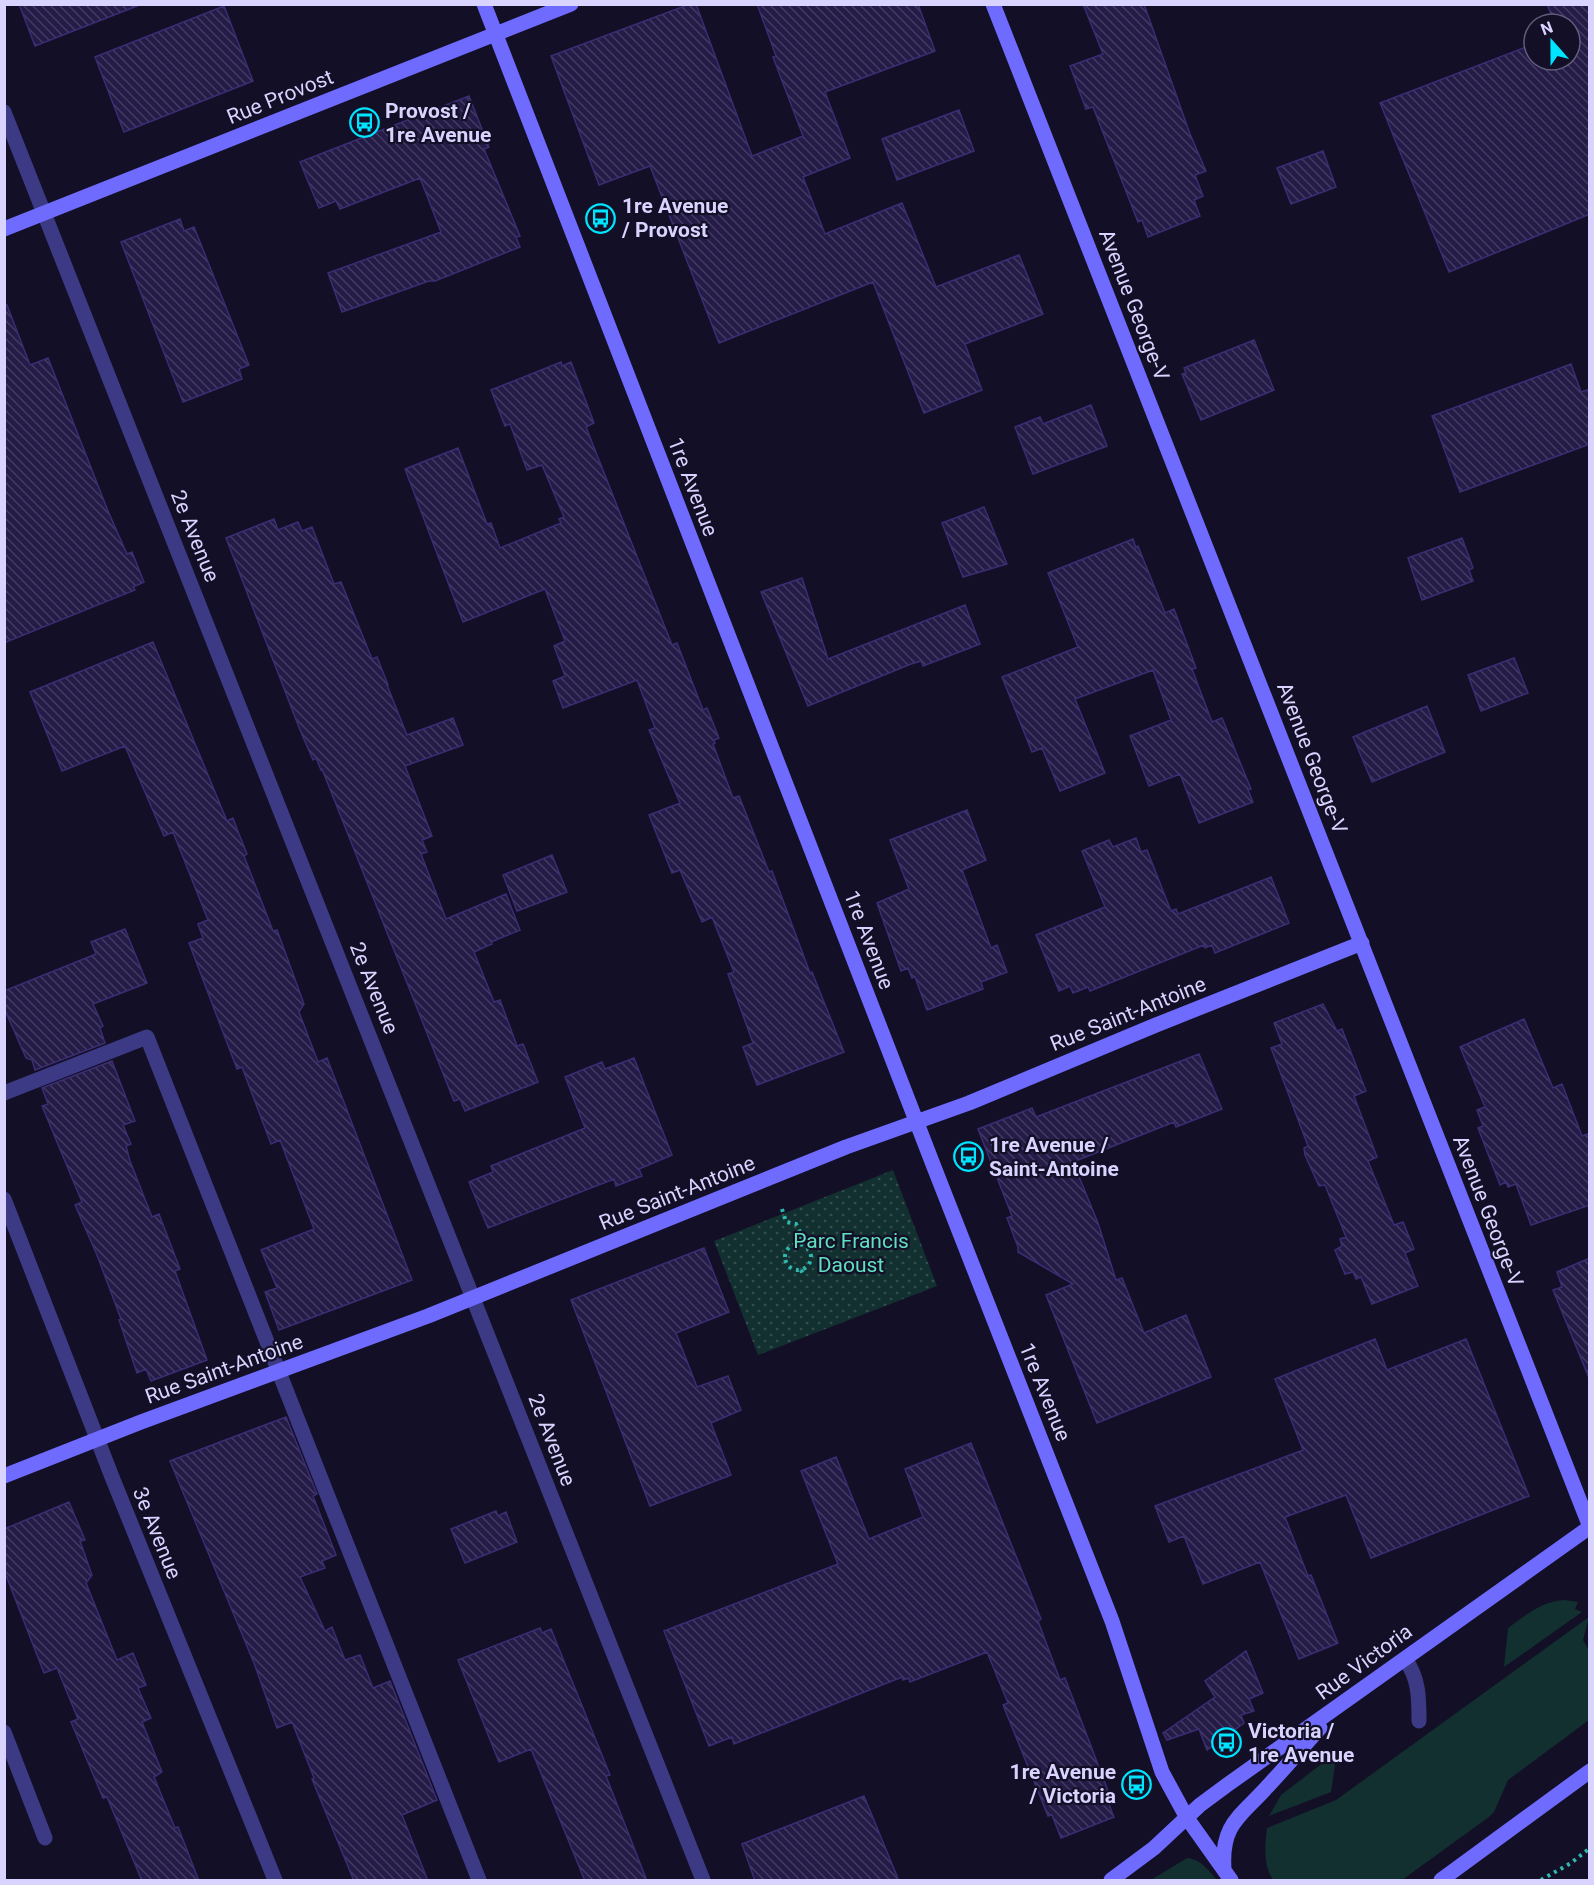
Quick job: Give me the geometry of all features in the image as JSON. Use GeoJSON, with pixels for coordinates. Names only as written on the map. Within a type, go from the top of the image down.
{"type":"FeatureCollection","features":[{"type":"Feature","properties":{"kind":"street","name":"1re Avenue"},"geometry":{"type":"LineString","coordinates":[[484,4],[916,1122],[1112,1621],[1162,1772],[1187,1818],[1227,1876]]}},
{"type":"Feature","properties":{"kind":"street","name":"Rue Provost"},"geometry":{"type":"LineString","coordinates":[[4,229],[571,4]]}},
{"type":"Feature","properties":{"kind":"street","name":"Avenue George-V"},"geometry":{"type":"LineString","coordinates":[[993,4],[1590,1527]]}},
{"type":"Feature","properties":{"kind":"street","name":"2e Avenue"},"geometry":{"type":"LineString","coordinates":[[4,112],[703,1881]]}},
{"type":"Feature","properties":{"kind":"street","name":"Rue Saint-Antoine"},"geometry":{"type":"LineString","coordinates":[[4,1476],[473,1298],[846,1147],[969,1103],[1362,943]]}},
{"type":"Feature","properties":{"kind":"street"},"geometry":{"type":"LineString","coordinates":[[4,1093],[147,1037],[479,1881]]}},
{"type":"Feature","properties":{"kind":"street","name":"3e Avenue"},"geometry":{"type":"LineString","coordinates":[[4,1199],[97,1439],[275,1881]]}},
{"type":"Feature","properties":{"kind":"street","name":"Rue Victoria"},"geometry":{"type":"LineString","coordinates":[[1111,1881],[1154,1848],[1227,1785],[1590,1527]]}},
{"type":"Feature","properties":{"kind":"street"},"geometry":{"type":"LineString","coordinates":[[1405,1659],[1417,1683],[1419,1721]]}},
{"type":"Feature","properties":{"kind":"street"},"geometry":{"type":"LineString","coordinates":[[1227,1876],[1224,1843],[1235,1820],[1265,1790],[1337,1708]]}},
{"type":"Feature","properties":{"kind":"street"},"geometry":{"type":"LineString","coordinates":[[4,1732],[45,1838]]}},
{"type":"Feature","properties":{"kind":"street"},"geometry":{"type":"LineString","coordinates":[[1441,1881],[1590,1771]]}},
{"type":"Feature","properties":{"kind":"path"},"geometry":{"type":"LineString","coordinates":[[782,1209],[786,1221],[796,1224],[801,1244]]}},
{"type":"Feature","properties":{"kind":"path"},"geometry":{"type":"LineString","coordinates":[[795,1244],[801,1244],[808,1249],[811,1257],[808,1265],[801,1270],[795,1271],[788,1266],[784,1256],[790,1246],[795,1244]]}},
{"type":"Feature","properties":{"kind":"path"},"geometry":{"type":"LineString","coordinates":[[801,1270],[804,1276]]}},
{"type":"Feature","properties":{"kind":"path"},"geometry":{"type":"LineString","coordinates":[[1541,1881],[1571,1863],[1590,1848]]}},
{"type":"Feature","properties":{"kind":"green space","name":"Parc Francis Daoust"},"geometry":{"type":"Polygon","coordinates":[[[893,1170],[937,1286],[758,1355],[714,1241],[893,1170]]]}},
{"type":"Feature","properties":{"kind":"green space"},"geometry":{"type":"Polygon","coordinates":[[[1565,1600],[1578,1602],[1575,1609],[1582,1612],[1504,1667],[1508,1628],[1541,1606],[1565,1600]]]}},
{"type":"Feature","properties":{"kind":"green space"},"geometry":{"type":"Polygon","coordinates":[[[1589,1617],[1583,1640],[1589,1650],[1589,1720],[1508,1780],[1494,1812],[1489,1817],[1402,1880],[1273,1880],[1266,1861],[1267,1828],[1336,1800],[1589,1617]]]}},
{"type":"Feature","properties":{"kind":"green space"},"geometry":{"type":"Polygon","coordinates":[[[1337,1752],[1331,1792],[1269,1816],[1281,1795],[1337,1752]]]}},
{"type":"Feature","properties":{"kind":"green space"},"geometry":{"type":"Polygon","coordinates":[[[1187,1858],[1200,1863],[1217,1880],[1151,1880],[1187,1858]]]}},
{"type":"Feature","properties":{"kind":"building"},"geometry":{"type":"Polygon","coordinates":[[[19,4],[136,4],[137,6],[35,46],[19,4]]]}},
{"type":"Feature","properties":{"kind":"building"},"geometry":{"type":"Polygon","coordinates":[[[690,4],[696,4],[752,156],[803,136],[773,57],[776,56],[757,4],[918,4],[935,51],[825,92],[850,158],[803,177],[825,234],[902,203],[936,287],[1019,255],[1043,314],[965,344],[982,390],[924,413],[873,282],[719,343],[650,166],[599,185],[551,56],[690,4]]]}},
{"type":"Feature","properties":{"kind":"building"},"geometry":{"type":"Polygon","coordinates":[[[1083,4],[1144,4],[1190,134],[1206,171],[1195,175],[1203,196],[1194,200],[1200,216],[1148,237],[1142,220],[1138,222],[1093,107],[1086,109],[1070,66],[1103,54],[1083,4]]]}},
{"type":"Feature","properties":{"kind":"building"},"geometry":{"type":"Polygon","coordinates":[[[1547,4],[1590,4],[1590,214],[1449,272],[1380,103],[1522,49],[1522,72],[1582,72],[1582,12],[1550,12],[1547,4]]]}},
{"type":"Feature","properties":{"kind":"building"},"geometry":{"type":"Polygon","coordinates":[[[224,6],[253,81],[124,132],[95,57],[224,6]]]}},
{"type":"Feature","properties":{"kind":"building"},"geometry":{"type":"Polygon","coordinates":[[[469,96],[489,147],[484,149],[520,236],[516,237],[520,247],[435,281],[429,281],[342,312],[328,273],[441,232],[420,178],[340,209],[336,201],[319,208],[300,162],[469,96]]]}},
{"type":"Feature","properties":{"kind":"building"},"geometry":{"type":"Polygon","coordinates":[[[959,110],[974,151],[897,180],[882,139],[959,110]]]}},
{"type":"Feature","properties":{"kind":"building"},"geometry":{"type":"Polygon","coordinates":[[[1323,151],[1336,187],[1291,204],[1277,168],[1323,151]]]}},
{"type":"Feature","properties":{"kind":"building"},"geometry":{"type":"Polygon","coordinates":[[[180,219],[184,231],[194,227],[249,365],[239,369],[242,379],[183,402],[121,242],[180,219]]]}},
{"type":"Feature","properties":{"kind":"building"},"geometry":{"type":"Polygon","coordinates":[[[4,305],[7,305],[30,365],[48,358],[108,511],[127,554],[132,552],[144,582],[133,587],[135,590],[4,643],[4,305]]]}},
{"type":"Feature","properties":{"kind":"building"},"geometry":{"type":"Polygon","coordinates":[[[1254,340],[1274,390],[1201,420],[1182,374],[1186,373],[1184,368],[1254,340]]]}},
{"type":"Feature","properties":{"kind":"building"},"geometry":{"type":"Polygon","coordinates":[[[561,362],[562,366],[571,362],[594,423],[586,427],[672,645],[677,643],[703,710],[707,708],[719,738],[714,740],[713,744],[733,798],[739,796],[769,872],[772,871],[810,973],[812,972],[844,1052],[757,1085],[743,1047],[753,1043],[728,974],[734,972],[712,917],[702,922],[680,870],[672,873],[649,815],[680,803],[649,730],[655,728],[637,680],[563,708],[553,681],[565,676],[554,646],[565,641],[545,589],[463,622],[405,469],[458,448],[487,524],[491,523],[500,548],[561,523],[559,519],[564,517],[542,465],[527,470],[510,424],[505,426],[491,390],[561,362]]]}},
{"type":"Feature","properties":{"kind":"building"},"geometry":{"type":"Polygon","coordinates":[[[1571,364],[1581,392],[1590,389],[1590,444],[1460,492],[1432,416],[1571,364]]]}},
{"type":"Feature","properties":{"kind":"building"},"geometry":{"type":"Polygon","coordinates":[[[1091,405],[1107,446],[1033,474],[1015,427],[1040,417],[1043,424],[1091,405]]]}},
{"type":"Feature","properties":{"kind":"building"},"geometry":{"type":"Polygon","coordinates":[[[984,507],[1007,564],[963,577],[942,523],[984,507]]]}},
{"type":"Feature","properties":{"kind":"building"},"geometry":{"type":"Polygon","coordinates":[[[274,519],[278,530],[298,522],[302,531],[312,527],[334,584],[341,582],[372,659],[377,657],[407,735],[453,718],[463,745],[405,766],[432,836],[422,840],[427,852],[421,854],[446,919],[506,894],[520,930],[474,952],[494,1002],[500,1000],[517,1046],[523,1044],[538,1082],[465,1111],[460,1099],[454,1101],[322,769],[316,758],[313,760],[300,730],[226,538],[274,519]]]}},
{"type":"Feature","properties":{"kind":"building"},"geometry":{"type":"Polygon","coordinates":[[[1462,538],[1473,568],[1469,570],[1473,581],[1422,600],[1408,558],[1462,538]]]}},
{"type":"Feature","properties":{"kind":"building"},"geometry":{"type":"Polygon","coordinates":[[[1133,539],[1136,548],[1138,546],[1165,613],[1174,609],[1196,668],[1192,669],[1212,722],[1222,718],[1251,789],[1248,790],[1253,802],[1199,823],[1180,774],[1149,786],[1130,736],[1171,720],[1153,670],[1075,699],[1105,773],[1060,791],[1042,748],[1032,752],[1002,677],[1078,647],[1048,573],[1133,539]]]}},
{"type":"Feature","properties":{"kind":"building"},"geometry":{"type":"Polygon","coordinates":[[[802,578],[828,659],[965,605],[980,644],[923,666],[921,661],[911,664],[808,706],[761,592],[802,578]]]}},
{"type":"Feature","properties":{"kind":"building"},"geometry":{"type":"Polygon","coordinates":[[[153,642],[227,821],[233,818],[247,854],[244,856],[273,931],[277,930],[304,1004],[299,1012],[318,1062],[327,1058],[412,1280],[279,1330],[265,1292],[277,1288],[261,1250],[314,1229],[280,1140],[271,1144],[242,1067],[237,1069],[189,943],[203,938],[198,924],[208,920],[173,832],[164,836],[125,746],[62,771],[30,692],[153,642]]]}},
{"type":"Feature","properties":{"kind":"building"},"geometry":{"type":"Polygon","coordinates":[[[1514,658],[1528,693],[1481,711],[1468,675],[1514,658]]]}},
{"type":"Feature","properties":{"kind":"building"},"geometry":{"type":"Polygon","coordinates":[[[1427,706],[1445,752],[1372,782],[1353,737],[1427,706]]]}},
{"type":"Feature","properties":{"kind":"building"},"geometry":{"type":"Polygon","coordinates":[[[967,810],[986,860],[962,870],[991,948],[997,945],[1007,972],[981,982],[983,989],[927,1010],[915,977],[912,978],[908,968],[901,971],[877,903],[909,889],[890,840],[967,810]]]}},
{"type":"Feature","properties":{"kind":"building"},"geometry":{"type":"Polygon","coordinates":[[[1136,838],[1141,852],[1147,850],[1171,911],[1176,909],[1178,914],[1271,877],[1289,923],[1215,953],[1212,945],[1205,948],[1204,945],[1090,991],[1088,987],[1073,993],[1070,986],[1059,991],[1036,935],[1105,907],[1082,851],[1109,840],[1113,847],[1136,838]]]}},
{"type":"Feature","properties":{"kind":"building"},"geometry":{"type":"Polygon","coordinates":[[[552,855],[567,892],[517,911],[503,875],[552,855]]]}},
{"type":"Feature","properties":{"kind":"building"},"geometry":{"type":"Polygon","coordinates":[[[125,929],[147,983],[93,1004],[103,1026],[100,1028],[105,1043],[35,1070],[32,1060],[26,1058],[4,1008],[4,991],[96,954],[91,942],[125,929]]]}},
{"type":"Feature","properties":{"kind":"building"},"geometry":{"type":"Polygon","coordinates":[[[1323,1004],[1337,1031],[1342,1029],[1366,1091],[1354,1096],[1377,1157],[1368,1161],[1394,1225],[1403,1222],[1414,1249],[1405,1253],[1418,1286],[1372,1304],[1361,1277],[1356,1279],[1353,1272],[1345,1274],[1335,1250],[1342,1246],[1340,1239],[1346,1237],[1325,1185],[1319,1186],[1305,1155],[1304,1148],[1308,1146],[1271,1048],[1282,1044],[1274,1023],[1323,1004]]]}},
{"type":"Feature","properties":{"kind":"building"},"geometry":{"type":"Polygon","coordinates":[[[1524,1019],[1553,1088],[1562,1084],[1582,1136],[1590,1133],[1590,1205],[1531,1225],[1516,1184],[1508,1187],[1506,1182],[1500,1185],[1478,1128],[1483,1126],[1477,1110],[1485,1107],[1460,1047],[1524,1019]]]}},
{"type":"Feature","properties":{"kind":"building"},"geometry":{"type":"Polygon","coordinates":[[[1199,1054],[1222,1109],[1176,1127],[1174,1122],[1073,1162],[1098,1223],[1116,1280],[1122,1278],[1144,1333],[1186,1315],[1211,1377],[1097,1423],[1046,1295],[1073,1284],[1018,1252],[1007,1218],[1012,1216],[978,1129],[1032,1108],[1036,1117],[1199,1054]]]}},
{"type":"Feature","properties":{"kind":"building"},"geometry":{"type":"Polygon","coordinates":[[[634,1058],[672,1155],[639,1169],[642,1176],[616,1186],[614,1179],[488,1228],[469,1182],[493,1172],[491,1166],[585,1128],[565,1077],[602,1062],[605,1069],[634,1058]]]}},
{"type":"Feature","properties":{"kind":"building"},"geometry":{"type":"Polygon","coordinates":[[[112,1061],[135,1121],[123,1125],[131,1144],[126,1146],[130,1161],[152,1217],[159,1214],[180,1269],[175,1271],[207,1360],[151,1381],[146,1369],[137,1373],[119,1320],[121,1319],[75,1205],[82,1202],[42,1106],[48,1104],[42,1088],[112,1061]]]}},
{"type":"Feature","properties":{"kind":"building"},"geometry":{"type":"Polygon","coordinates":[[[704,1248],[729,1312],[676,1333],[697,1387],[728,1376],[741,1410],[711,1423],[731,1475],[650,1506],[571,1300],[704,1248]]]}},
{"type":"Feature","properties":{"kind":"building"},"geometry":{"type":"Polygon","coordinates":[[[1590,1258],[1589,1378],[1553,1290],[1562,1287],[1557,1272],[1590,1258]]]}},
{"type":"Feature","properties":{"kind":"building"},"geometry":{"type":"Polygon","coordinates":[[[1375,1339],[1387,1370],[1466,1339],[1529,1496],[1371,1558],[1346,1495],[1285,1517],[1338,1643],[1299,1659],[1260,1562],[1203,1584],[1184,1536],[1169,1542],[1155,1506],[1303,1450],[1275,1379],[1375,1339]]]}},
{"type":"Feature","properties":{"kind":"building"},"geometry":{"type":"Polygon","coordinates":[[[286,1417],[317,1494],[313,1496],[336,1555],[322,1561],[325,1568],[300,1577],[325,1631],[332,1627],[345,1660],[360,1655],[373,1688],[390,1681],[437,1800],[402,1815],[428,1881],[354,1881],[312,1779],[314,1778],[292,1722],[277,1728],[254,1663],[170,1461],[286,1417]]]}},
{"type":"Feature","properties":{"kind":"building"},"geometry":{"type":"Polygon","coordinates":[[[971,1443],[1041,1619],[1038,1621],[1060,1680],[1065,1678],[1110,1796],[1106,1797],[1114,1817],[1061,1838],[1052,1815],[1048,1816],[1003,1705],[1008,1703],[987,1652],[910,1682],[909,1678],[903,1680],[902,1677],[734,1744],[732,1737],[709,1746],[664,1631],[838,1564],[801,1471],[836,1457],[869,1539],[923,1517],[905,1469],[971,1443]]]}},
{"type":"Feature","properties":{"kind":"building"},"geometry":{"type":"Polygon","coordinates":[[[69,1502],[85,1540],[80,1541],[92,1575],[86,1583],[117,1660],[133,1653],[146,1685],[138,1688],[151,1718],[142,1722],[162,1772],[154,1777],[175,1828],[178,1827],[199,1881],[142,1881],[107,1797],[103,1798],[71,1722],[78,1719],[57,1668],[44,1673],[4,1570],[4,1529],[69,1502]]]}},
{"type":"Feature","properties":{"kind":"building"},"geometry":{"type":"Polygon","coordinates":[[[496,1511],[498,1516],[506,1512],[517,1542],[465,1563],[451,1529],[496,1511]]]}},
{"type":"Feature","properties":{"kind":"building"},"geometry":{"type":"Polygon","coordinates":[[[540,1628],[542,1633],[551,1629],[610,1775],[606,1776],[647,1881],[585,1881],[531,1749],[499,1762],[458,1660],[540,1628]]]}},
{"type":"Feature","properties":{"kind":"building"},"geometry":{"type":"Polygon","coordinates":[[[1246,1651],[1263,1693],[1249,1699],[1254,1711],[1241,1715],[1244,1723],[1207,1750],[1199,1729],[1167,1740],[1163,1733],[1215,1697],[1205,1681],[1246,1651]]]}},
{"type":"Feature","properties":{"kind":"building"},"geometry":{"type":"Polygon","coordinates":[[[864,1796],[899,1881],[755,1881],[742,1844],[864,1796]]]}},
{"type":"Feature","properties":{"kind":"place","name":"Provost / 1re Avenue"},"geometry":{"type":"Point","coordinates":[364,123]}},
{"type":"Feature","properties":{"kind":"place","name":"1re Avenue / Provost"},"geometry":{"type":"Point","coordinates":[601,218]}},
{"type":"Feature","properties":{"kind":"place","name":"1re Avenue / Saint-Antoine"},"geometry":{"type":"Point","coordinates":[968,1157]}},
{"type":"Feature","properties":{"kind":"place","name":"Victoria / 1re Avenue"},"geometry":{"type":"Point","coordinates":[1227,1743]}},
{"type":"Feature","properties":{"kind":"place","name":"1re Avenue / Victoria"},"geometry":{"type":"Point","coordinates":[1137,1784]}}]}
